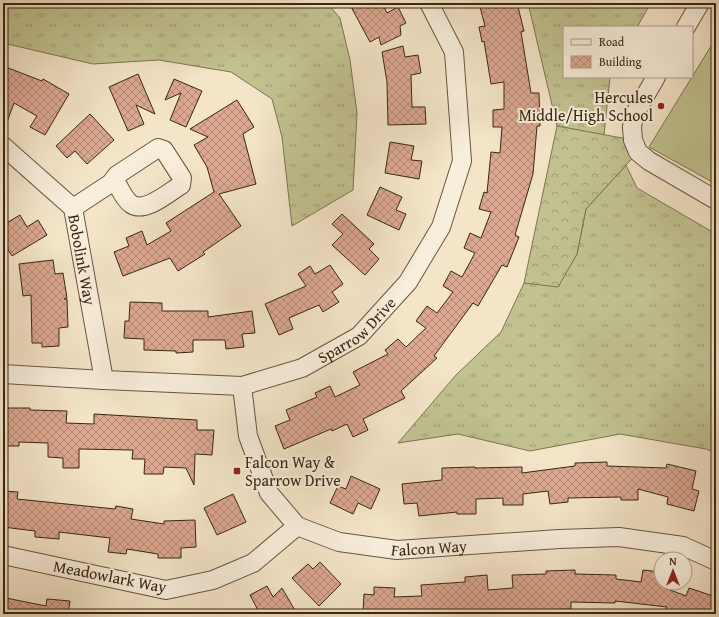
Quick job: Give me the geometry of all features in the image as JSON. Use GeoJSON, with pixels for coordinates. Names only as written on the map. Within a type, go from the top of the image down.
{"type":"FeatureCollection","features":[{"type":"Feature","properties":{"kind":"street","name":"Sparrow Drive"},"geometry":{"type":"LineString","coordinates":[[3,374],[242,386],[302,368],[359,336],[408,282],[441,227],[462,161],[454,52],[429,3]]}},
{"type":"Feature","properties":{"kind":"street"},"geometry":{"type":"LineString","coordinates":[[687,26],[700,3]]}},
{"type":"Feature","properties":{"kind":"street"},"geometry":{"type":"LineString","coordinates":[[655,78],[634,115],[632,127],[633,140],[638,152],[649,161],[716,200]]}},
{"type":"Feature","properties":{"kind":"street","name":"Bobolink Way"},"geometry":{"type":"LineString","coordinates":[[3,146],[73,208],[104,380]]}},
{"type":"Feature","properties":{"kind":"street"},"geometry":{"type":"LineString","coordinates":[[73,208],[111,184]]}},
{"type":"Feature","properties":{"kind":"street","name":"Falcon Way"},"geometry":{"type":"LineString","coordinates":[[242,386],[248,436],[269,493],[297,526],[339,542],[397,550],[558,539],[619,537],[683,546],[716,561]]}},
{"type":"Feature","properties":{"kind":"street","name":"Meadowlark Way"},"geometry":{"type":"LineString","coordinates":[[3,555],[166,590],[213,580],[253,563],[297,526]]}},
{"type":"Feature","properties":{"kind":"green space"},"geometry":{"type":"Polygon","coordinates":[[[3,3],[327,3],[340,18],[350,60],[357,113],[353,190],[292,226],[282,137],[272,99],[231,72],[159,60],[93,64],[3,43],[3,3]]]}},
{"type":"Feature","properties":{"kind":"green space"},"geometry":{"type":"Polygon","coordinates":[[[528,3],[651,3],[638,26],[563,26],[563,78],[610,78],[604,135],[557,126],[528,3]]]}},
{"type":"Feature","properties":{"kind":"green space"},"geometry":{"type":"Polygon","coordinates":[[[716,38],[716,184],[649,147],[691,78],[693,78],[693,75],[716,38]]]}},
{"type":"Feature","properties":{"kind":"green space"},"geometry":{"type":"Polygon","coordinates":[[[557,126],[633,140],[638,152],[586,209],[577,254],[558,287],[524,283],[557,126]]]}},
{"type":"Feature","properties":{"kind":"green space"},"geometry":{"type":"Polygon","coordinates":[[[626,165],[637,188],[716,234],[716,453],[706,449],[620,434],[530,451],[458,434],[398,443],[456,375],[501,332],[524,283],[558,286],[577,254],[586,209],[626,165]]]}},
{"type":"Feature","properties":{"kind":"building"},"geometry":{"type":"Polygon","coordinates":[[[349,3],[382,3],[387,13],[398,7],[406,23],[400,26],[401,35],[381,45],[379,37],[370,42],[349,3]]]}},
{"type":"Feature","properties":{"kind":"building"},"geometry":{"type":"Polygon","coordinates":[[[479,3],[517,3],[524,31],[521,32],[531,93],[539,93],[540,126],[537,126],[533,174],[515,235],[519,237],[507,267],[502,265],[478,306],[473,303],[434,356],[437,358],[401,391],[405,398],[363,419],[368,430],[353,437],[347,424],[332,431],[331,429],[284,449],[275,426],[290,420],[286,410],[317,397],[315,393],[330,386],[335,397],[360,385],[353,372],[388,354],[385,350],[398,339],[406,347],[426,328],[416,321],[427,306],[437,313],[453,292],[443,286],[451,271],[462,277],[475,253],[464,248],[470,233],[481,238],[491,212],[479,209],[484,192],[487,193],[491,152],[500,153],[502,127],[493,127],[493,110],[504,109],[504,82],[491,84],[484,41],[482,42],[479,27],[485,26],[479,3]]]}},
{"type":"Feature","properties":{"kind":"building"},"geometry":{"type":"Polygon","coordinates":[[[403,46],[405,57],[418,55],[421,73],[411,75],[412,107],[425,107],[426,124],[388,125],[387,82],[382,52],[403,46]]]}},
{"type":"Feature","properties":{"kind":"building"},"geometry":{"type":"Polygon","coordinates":[[[3,66],[42,81],[43,79],[69,94],[45,135],[30,127],[37,116],[14,103],[4,130],[3,129],[3,66]]]}},
{"type":"Feature","properties":{"kind":"building"},"geometry":{"type":"Polygon","coordinates":[[[138,74],[155,114],[136,105],[144,124],[128,131],[109,87],[138,74]]]}},
{"type":"Feature","properties":{"kind":"building"},"geometry":{"type":"Polygon","coordinates":[[[174,79],[202,91],[186,127],[170,120],[181,93],[165,100],[174,79]]]}},
{"type":"Feature","properties":{"kind":"building"},"geometry":{"type":"Polygon","coordinates":[[[237,100],[254,127],[243,134],[256,184],[219,194],[241,226],[203,252],[205,254],[178,271],[170,258],[123,276],[114,252],[129,246],[126,238],[142,231],[147,245],[171,231],[166,223],[214,192],[207,167],[194,145],[208,137],[190,129],[237,100]]]}},
{"type":"Feature","properties":{"kind":"building"},"geometry":{"type":"Polygon","coordinates":[[[90,114],[114,140],[87,164],[75,151],[67,158],[56,146],[90,114]]]}},
{"type":"Feature","properties":{"kind":"building"},"geometry":{"type":"Polygon","coordinates":[[[390,142],[414,146],[411,160],[422,161],[419,179],[385,173],[390,142]]]}},
{"type":"Feature","properties":{"kind":"building"},"geometry":{"type":"Polygon","coordinates":[[[380,187],[402,197],[396,210],[406,214],[399,230],[367,215],[380,187]]]}},
{"type":"Feature","properties":{"kind":"building"},"geometry":{"type":"Polygon","coordinates":[[[342,214],[374,244],[369,249],[379,259],[365,275],[332,245],[343,234],[332,224],[342,214]]]}},
{"type":"Feature","properties":{"kind":"building"},"geometry":{"type":"Polygon","coordinates":[[[20,215],[27,227],[38,220],[47,235],[12,256],[3,242],[3,225],[20,215]]]}},
{"type":"Feature","properties":{"kind":"building"},"geometry":{"type":"Polygon","coordinates":[[[53,260],[55,274],[63,273],[67,298],[64,299],[67,299],[68,327],[59,328],[59,346],[42,347],[42,343],[32,343],[31,295],[23,296],[19,264],[53,260]]]}},
{"type":"Feature","properties":{"kind":"building"},"geometry":{"type":"Polygon","coordinates":[[[330,265],[343,284],[332,292],[339,302],[323,312],[319,305],[289,318],[293,329],[279,335],[265,304],[306,286],[298,274],[310,266],[315,274],[330,265]]]}},
{"type":"Feature","properties":{"kind":"building"},"geometry":{"type":"Polygon","coordinates":[[[130,302],[162,303],[162,311],[208,311],[208,317],[252,311],[255,333],[242,334],[244,347],[226,349],[225,340],[193,340],[193,352],[176,353],[176,351],[144,350],[144,339],[124,338],[125,321],[129,321],[130,302]]]}},
{"type":"Feature","properties":{"kind":"building"},"geometry":{"type":"Polygon","coordinates":[[[6,408],[67,411],[66,423],[94,424],[94,414],[197,420],[197,430],[214,430],[212,455],[195,454],[194,485],[186,468],[164,467],[163,474],[144,474],[145,459],[132,459],[133,450],[79,449],[79,468],[63,468],[63,458],[48,457],[48,443],[19,442],[19,446],[5,446],[6,408]]]}},
{"type":"Feature","properties":{"kind":"building"},"geometry":{"type":"Polygon","coordinates":[[[607,462],[607,466],[666,468],[667,464],[696,471],[692,489],[699,491],[694,511],[667,504],[668,497],[638,489],[638,500],[621,500],[621,497],[568,498],[568,502],[550,504],[548,491],[523,494],[523,505],[503,505],[503,498],[476,499],[476,514],[457,514],[457,512],[419,516],[417,503],[404,504],[402,484],[442,480],[442,468],[522,467],[522,473],[575,466],[575,463],[607,462]]]}},
{"type":"Feature","properties":{"kind":"building"},"geometry":{"type":"Polygon","coordinates":[[[351,476],[380,489],[371,509],[358,503],[353,514],[330,503],[338,486],[346,489],[351,476]]]}},
{"type":"Feature","properties":{"kind":"building"},"geometry":{"type":"Polygon","coordinates":[[[3,491],[18,492],[17,499],[115,509],[116,506],[133,509],[131,519],[164,524],[164,521],[195,520],[196,547],[181,548],[181,558],[158,558],[158,554],[127,549],[126,554],[108,552],[110,538],[59,532],[59,539],[35,537],[35,531],[3,527],[3,491]]]}},
{"type":"Feature","properties":{"kind":"building"},"geometry":{"type":"Polygon","coordinates":[[[233,494],[246,522],[217,535],[204,508],[233,494]]]}},
{"type":"Feature","properties":{"kind":"building"},"geometry":{"type":"Polygon","coordinates":[[[320,562],[341,584],[319,606],[292,578],[308,564],[313,569],[320,562]]]}},
{"type":"Feature","properties":{"kind":"building"},"geometry":{"type":"Polygon","coordinates":[[[575,570],[575,574],[616,575],[616,579],[641,582],[643,570],[653,571],[653,591],[673,591],[686,596],[688,591],[693,591],[693,589],[716,597],[716,614],[673,614],[665,611],[667,607],[615,601],[615,603],[571,602],[571,609],[531,610],[531,614],[363,614],[364,594],[374,595],[374,587],[395,588],[394,597],[422,596],[421,585],[465,582],[465,577],[487,575],[488,590],[513,588],[512,575],[546,574],[546,571],[575,570]]]}},
{"type":"Feature","properties":{"kind":"building"},"geometry":{"type":"Polygon","coordinates":[[[267,586],[273,597],[282,588],[297,614],[260,614],[250,595],[267,586]]]}},
{"type":"Feature","properties":{"kind":"building"},"geometry":{"type":"Polygon","coordinates":[[[6,598],[46,606],[47,599],[70,601],[68,614],[3,614],[6,598]]]}},
{"type":"Feature","properties":{"kind":"place","name":"Hercules Middle/High School"},"geometry":{"type":"Point","coordinates":[661,106]}},
{"type":"Feature","properties":{"kind":"place","name":"Falcon Way & Sparrow Drive"},"geometry":{"type":"Point","coordinates":[237,471]}}]}
